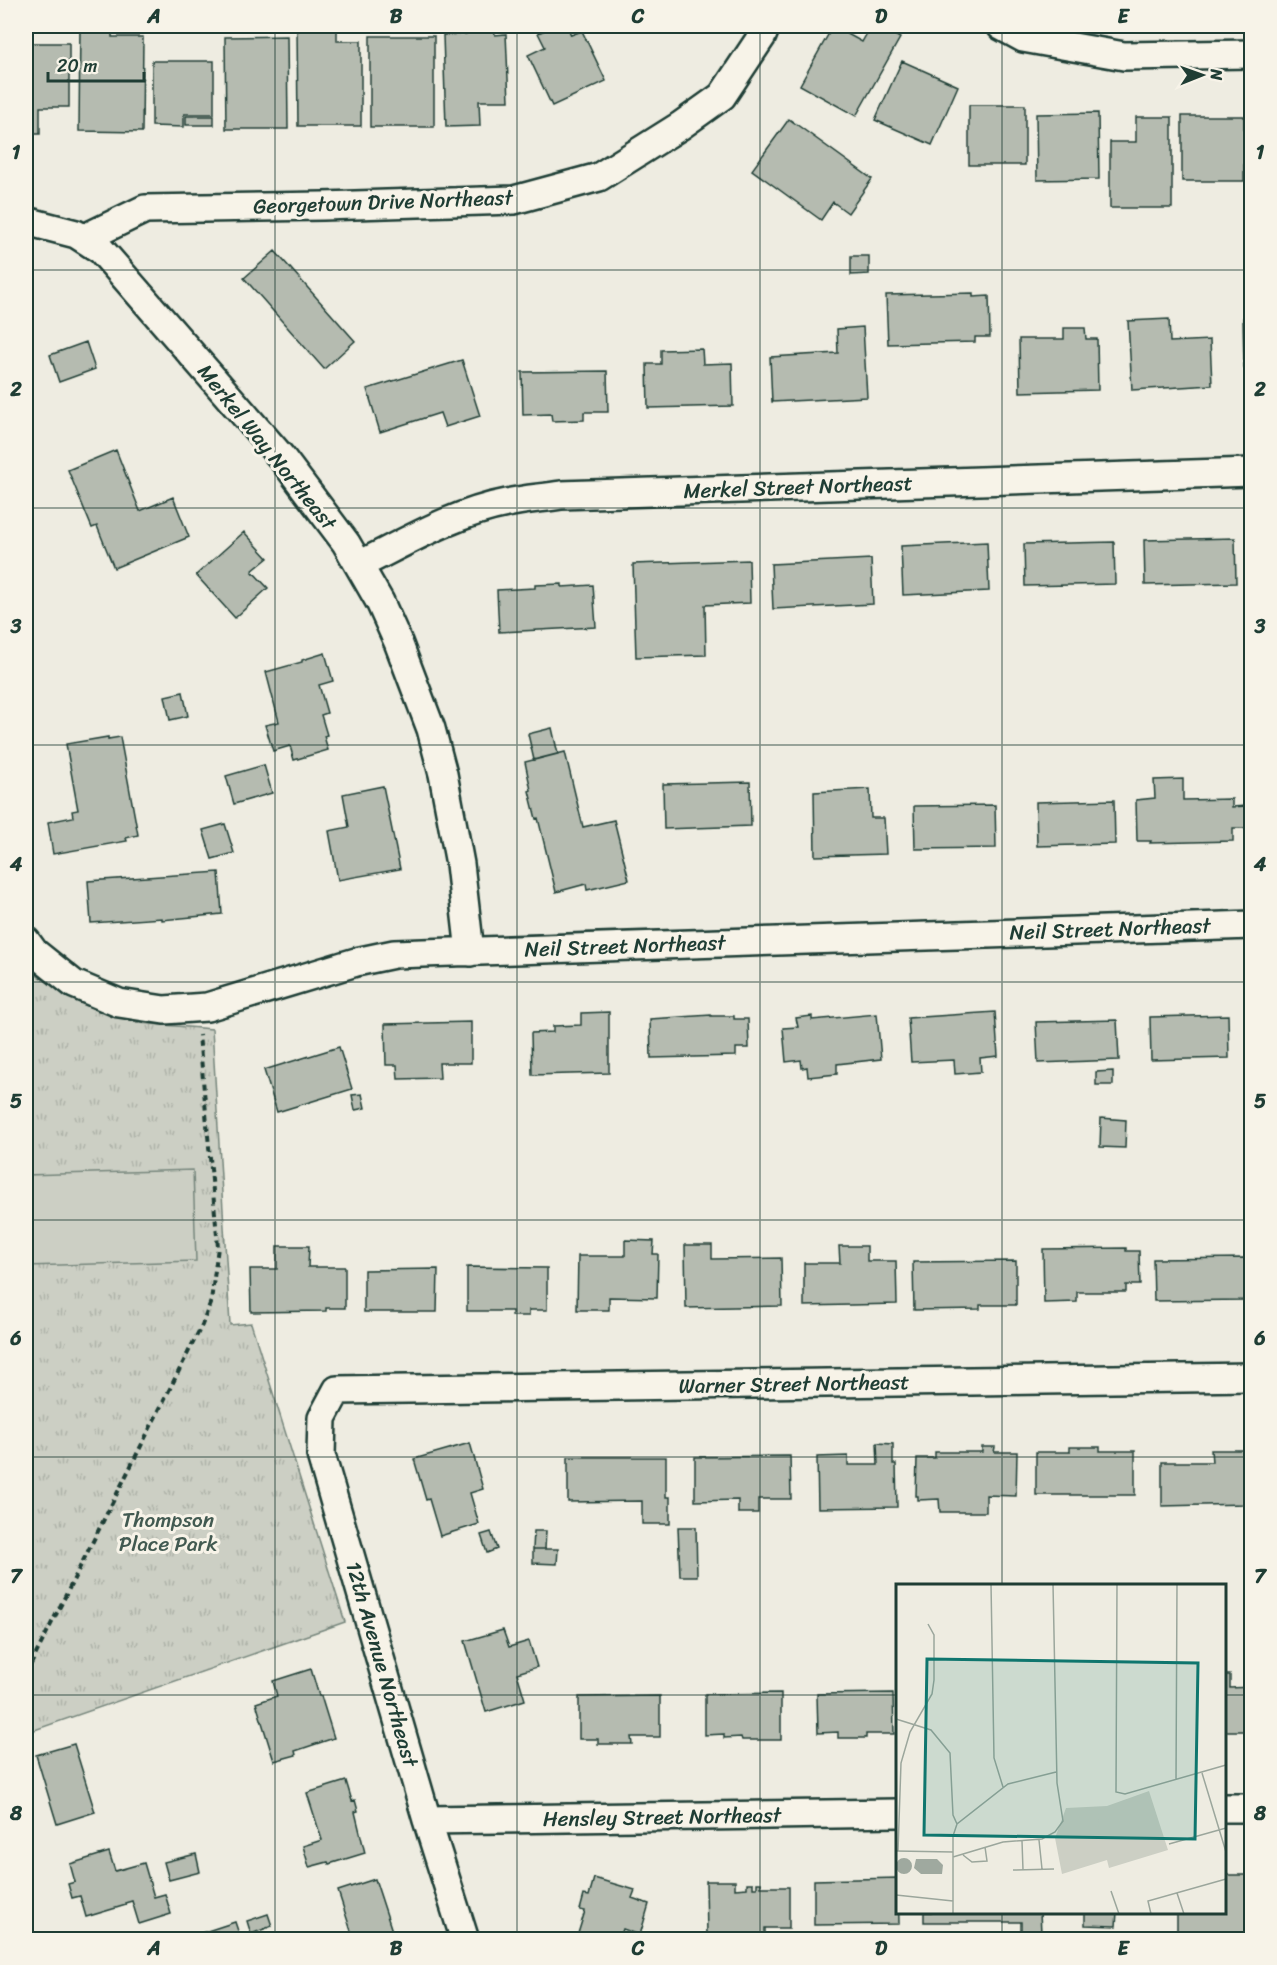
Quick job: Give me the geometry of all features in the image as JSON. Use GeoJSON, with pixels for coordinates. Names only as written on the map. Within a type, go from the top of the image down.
{"type":"FeatureCollection","features":[{"type":"Feature","properties":{"kind":"street","name":"Georgetown Drive Northeast"},"geometry":{"type":"LineString","coordinates":[[85,238],[145,209],[514,200],[599,177],[680,126],[722,96],[762,36],[766,26]]}},
{"type":"Feature","properties":{"kind":"street"},"geometry":{"type":"LineString","coordinates":[[1001,26],[1023,38],[1124,56],[1251,54]]}},
{"type":"Feature","properties":{"kind":"street","name":"Merkel Way Northeast"},"geometry":{"type":"LineString","coordinates":[[26,220],[76,234],[101,250],[282,458],[346,543],[380,602],[431,729],[443,774],[458,853],[470,952]]}},
{"type":"Feature","properties":{"kind":"street","name":"Merkel Street Northeast"},"geometry":{"type":"LineString","coordinates":[[359,565],[433,528],[469,514],[506,503],[561,495],[1251,472]]}},
{"type":"Feature","properties":{"kind":"street","name":"Neil Street Northeast"},"geometry":{"type":"LineString","coordinates":[[26,941],[34,952],[74,984],[119,1003],[164,1010],[207,1007],[356,962],[394,954],[1251,925]]}},
{"type":"Feature","properties":{"kind":"street","name":"Warner Street Northeast"},"geometry":{"type":"LineString","coordinates":[[337,1390],[1251,1377]]}},
{"type":"Feature","properties":{"kind":"street","name":"12th Avenue Northeast"},"geometry":{"type":"LineString","coordinates":[[337,1390],[322,1418],[321,1455],[427,1820],[465,1940]]}},
{"type":"Feature","properties":{"kind":"street"},"geometry":{"type":"LineString","coordinates":[[1226,1808],[1251,1808]]}},
{"type":"Feature","properties":{"kind":"street","name":"Hensley Street Northeast"},"geometry":{"type":"LineString","coordinates":[[427,1820],[896,1813]]}},
{"type":"Feature","properties":{"kind":"path"},"geometry":{"type":"LineString","coordinates":[[26,1674],[202,1325],[211,1301],[218,1247],[197,1008]]}},
{"type":"Feature","properties":{"kind":"green space","name":"Thompson Place Park"},"geometry":{"type":"Polygon","coordinates":[[[26,969],[90,1007],[139,1023],[212,1029],[230,1325],[251,1323],[345,1622],[26,1733],[26,969]]]}},
{"type":"Feature","properties":{"kind":"green space"},"geometry":{"type":"Polygon","coordinates":[[[193,1170],[196,1261],[26,1266],[26,1175],[193,1170]]]}},
{"type":"Feature","properties":{"kind":"building"},"geometry":{"type":"Polygon","coordinates":[[[80,26],[112,26],[112,37],[143,37],[142,132],[79,131],[80,26]]]}},
{"type":"Feature","properties":{"kind":"building"},"geometry":{"type":"Polygon","coordinates":[[[297,26],[337,26],[337,41],[361,41],[361,126],[298,126],[297,26]]]}},
{"type":"Feature","properties":{"kind":"building"},"geometry":{"type":"Polygon","coordinates":[[[466,26],[494,26],[495,35],[506,34],[509,101],[479,101],[480,126],[446,127],[443,35],[466,34],[466,26]]]}},
{"type":"Feature","properties":{"kind":"building"},"geometry":{"type":"Polygon","coordinates":[[[555,26],[567,26],[571,35],[582,31],[606,81],[552,106],[528,55],[545,47],[538,33],[555,26]]]}},
{"type":"Feature","properties":{"kind":"building"},"geometry":{"type":"Polygon","coordinates":[[[833,26],[862,42],[871,26],[878,26],[900,38],[856,116],[800,85],[833,26]]]}},
{"type":"Feature","properties":{"kind":"building"},"geometry":{"type":"Polygon","coordinates":[[[287,36],[288,129],[226,129],[225,37],[287,36]]]}},
{"type":"Feature","properties":{"kind":"building"},"geometry":{"type":"Polygon","coordinates":[[[370,36],[434,36],[434,127],[370,127],[370,36]]]}},
{"type":"Feature","properties":{"kind":"building"},"geometry":{"type":"Polygon","coordinates":[[[26,43],[69,43],[69,107],[40,107],[40,134],[26,134],[26,43]]]}},
{"type":"Feature","properties":{"kind":"building"},"geometry":{"type":"Polygon","coordinates":[[[152,61],[214,61],[214,114],[184,114],[184,127],[152,126],[152,61]]]}},
{"type":"Feature","properties":{"kind":"building"},"geometry":{"type":"Polygon","coordinates":[[[902,61],[958,86],[932,145],[875,120],[902,61]]]}},
{"type":"Feature","properties":{"kind":"building"},"geometry":{"type":"Polygon","coordinates":[[[969,105],[1025,105],[1025,165],[969,165],[969,105]]]}},
{"type":"Feature","properties":{"kind":"building"},"geometry":{"type":"Polygon","coordinates":[[[1098,113],[1099,179],[1037,180],[1036,114],[1098,113]]]}},
{"type":"Feature","properties":{"kind":"building"},"geometry":{"type":"Polygon","coordinates":[[[186,116],[214,116],[214,125],[186,125],[186,116]]]}},
{"type":"Feature","properties":{"kind":"building"},"geometry":{"type":"Polygon","coordinates":[[[1182,116],[1244,116],[1244,181],[1182,181],[1182,116]]]}},
{"type":"Feature","properties":{"kind":"building"},"geometry":{"type":"Polygon","coordinates":[[[1136,117],[1172,117],[1172,208],[1110,208],[1110,142],[1136,142],[1136,117]]]}},
{"type":"Feature","properties":{"kind":"building"},"geometry":{"type":"Polygon","coordinates":[[[789,119],[872,179],[848,213],[833,202],[821,220],[752,170],[789,119]]]}},
{"type":"Feature","properties":{"kind":"building"},"geometry":{"type":"Polygon","coordinates":[[[275,251],[355,341],[324,369],[244,278],[275,251]]]}},
{"type":"Feature","properties":{"kind":"building"},"geometry":{"type":"Polygon","coordinates":[[[851,256],[869,256],[869,274],[851,275],[851,256]]]}},
{"type":"Feature","properties":{"kind":"building"},"geometry":{"type":"Polygon","coordinates":[[[973,293],[973,297],[989,296],[990,337],[975,337],[975,342],[888,344],[886,295],[973,293]]]}},
{"type":"Feature","properties":{"kind":"building"},"geometry":{"type":"Polygon","coordinates":[[[1243,318],[1252,318],[1252,367],[1244,368],[1243,318]]]}},
{"type":"Feature","properties":{"kind":"building"},"geometry":{"type":"Polygon","coordinates":[[[1169,319],[1170,342],[1210,340],[1212,385],[1132,390],[1128,321],[1169,319]]]}},
{"type":"Feature","properties":{"kind":"building"},"geometry":{"type":"Polygon","coordinates":[[[863,327],[867,397],[772,402],[770,357],[838,353],[837,329],[863,327]]]}},
{"type":"Feature","properties":{"kind":"building"},"geometry":{"type":"Polygon","coordinates":[[[1064,328],[1085,328],[1086,339],[1097,339],[1098,390],[1020,392],[1019,339],[1064,339],[1064,328]]]}},
{"type":"Feature","properties":{"kind":"building"},"geometry":{"type":"Polygon","coordinates":[[[86,342],[95,369],[59,382],[50,355],[86,342]]]}},
{"type":"Feature","properties":{"kind":"building"},"geometry":{"type":"Polygon","coordinates":[[[702,349],[703,364],[732,363],[733,406],[648,408],[647,364],[661,364],[661,350],[702,349]]]}},
{"type":"Feature","properties":{"kind":"building"},"geometry":{"type":"Polygon","coordinates":[[[462,360],[480,416],[445,427],[440,413],[380,432],[367,389],[462,360]]]}},
{"type":"Feature","properties":{"kind":"building"},"geometry":{"type":"Polygon","coordinates":[[[607,371],[608,412],[584,412],[584,420],[552,421],[551,414],[523,415],[522,372],[607,371]]]}},
{"type":"Feature","properties":{"kind":"building"},"geometry":{"type":"Polygon","coordinates":[[[116,450],[140,511],[173,497],[189,537],[114,568],[97,526],[92,528],[68,470],[116,450]]]}},
{"type":"Feature","properties":{"kind":"building"},"geometry":{"type":"Polygon","coordinates":[[[244,532],[268,558],[252,571],[268,588],[235,618],[196,575],[244,532]]]}},
{"type":"Feature","properties":{"kind":"building"},"geometry":{"type":"Polygon","coordinates":[[[1235,538],[1236,583],[1145,585],[1144,540],[1235,538]]]}},
{"type":"Feature","properties":{"kind":"building"},"geometry":{"type":"Polygon","coordinates":[[[987,542],[989,591],[903,595],[901,546],[987,542]]]}},
{"type":"Feature","properties":{"kind":"building"},"geometry":{"type":"Polygon","coordinates":[[[1114,542],[1115,584],[1025,586],[1024,544],[1114,542]]]}},
{"type":"Feature","properties":{"kind":"building"},"geometry":{"type":"Polygon","coordinates":[[[871,559],[873,604],[773,609],[771,564],[871,559]]]}},
{"type":"Feature","properties":{"kind":"building"},"geometry":{"type":"Polygon","coordinates":[[[749,560],[750,603],[705,605],[706,655],[636,657],[633,564],[749,560]]]}},
{"type":"Feature","properties":{"kind":"building"},"geometry":{"type":"Polygon","coordinates":[[[562,584],[562,587],[593,585],[596,627],[499,632],[497,590],[562,584]]]}},
{"type":"Feature","properties":{"kind":"building"},"geometry":{"type":"Polygon","coordinates":[[[325,653],[333,681],[319,685],[327,713],[321,715],[327,735],[324,736],[328,750],[294,760],[290,746],[273,751],[265,725],[279,722],[266,672],[325,653]]]}},
{"type":"Feature","properties":{"kind":"building"},"geometry":{"type":"Polygon","coordinates":[[[183,692],[188,716],[170,720],[165,696],[183,692]]]}},
{"type":"Feature","properties":{"kind":"building"},"geometry":{"type":"Polygon","coordinates":[[[552,728],[558,754],[534,760],[528,734],[552,728]]]}},
{"type":"Feature","properties":{"kind":"building"},"geometry":{"type":"Polygon","coordinates":[[[108,737],[108,739],[120,737],[138,835],[126,838],[127,841],[53,854],[48,822],[73,817],[72,811],[78,810],[66,744],[108,737]]]}},
{"type":"Feature","properties":{"kind":"building"},"geometry":{"type":"Polygon","coordinates":[[[565,752],[583,827],[614,820],[629,880],[587,890],[586,884],[556,892],[529,791],[531,790],[525,762],[565,752]]]}},
{"type":"Feature","properties":{"kind":"building"},"geometry":{"type":"Polygon","coordinates":[[[264,765],[272,793],[234,804],[226,776],[264,765]]]}},
{"type":"Feature","properties":{"kind":"building"},"geometry":{"type":"Polygon","coordinates":[[[1183,779],[1183,800],[1232,799],[1232,807],[1246,806],[1247,828],[1233,828],[1233,841],[1150,843],[1151,841],[1137,841],[1136,800],[1155,798],[1154,780],[1183,779]]]}},
{"type":"Feature","properties":{"kind":"building"},"geometry":{"type":"Polygon","coordinates":[[[750,782],[751,826],[664,829],[663,784],[750,782]]]}},
{"type":"Feature","properties":{"kind":"building"},"geometry":{"type":"Polygon","coordinates":[[[383,786],[400,869],[338,880],[329,831],[349,827],[343,794],[383,786]]]}},
{"type":"Feature","properties":{"kind":"building"},"geometry":{"type":"Polygon","coordinates":[[[870,789],[871,818],[884,818],[886,854],[815,856],[814,792],[870,789]]]}},
{"type":"Feature","properties":{"kind":"building"},"geometry":{"type":"Polygon","coordinates":[[[1114,800],[1115,844],[1037,846],[1036,802],[1114,800]]]}},
{"type":"Feature","properties":{"kind":"building"},"geometry":{"type":"Polygon","coordinates":[[[995,805],[996,848],[915,849],[914,806],[995,805]]]}},
{"type":"Feature","properties":{"kind":"building"},"geometry":{"type":"Polygon","coordinates":[[[225,824],[234,853],[212,859],[203,830],[225,824]]]}},
{"type":"Feature","properties":{"kind":"building"},"geometry":{"type":"Polygon","coordinates":[[[219,872],[222,914],[162,920],[162,918],[91,923],[88,881],[219,872]]]}},
{"type":"Feature","properties":{"kind":"building"},"geometry":{"type":"Polygon","coordinates":[[[609,1012],[609,1073],[532,1075],[531,1033],[553,1032],[553,1026],[581,1025],[581,1013],[609,1012]]]}},
{"type":"Feature","properties":{"kind":"building"},"geometry":{"type":"Polygon","coordinates":[[[995,1012],[998,1056],[980,1058],[981,1072],[955,1074],[954,1060],[911,1062],[908,1018],[995,1012]]]}},
{"type":"Feature","properties":{"kind":"building"},"geometry":{"type":"Polygon","coordinates":[[[877,1014],[881,1059],[837,1064],[837,1074],[808,1077],[807,1067],[802,1068],[801,1060],[786,1062],[783,1028],[798,1027],[796,1018],[812,1016],[812,1020],[877,1014]]]}},
{"type":"Feature","properties":{"kind":"building"},"geometry":{"type":"Polygon","coordinates":[[[711,1015],[748,1019],[749,1048],[736,1048],[736,1056],[651,1058],[650,1019],[711,1015]]]}},
{"type":"Feature","properties":{"kind":"building"},"geometry":{"type":"Polygon","coordinates":[[[1228,1015],[1229,1058],[1151,1060],[1150,1017],[1228,1015]]]}},
{"type":"Feature","properties":{"kind":"building"},"geometry":{"type":"Polygon","coordinates":[[[1117,1020],[1119,1060],[1038,1063],[1036,1022],[1117,1020]]]}},
{"type":"Feature","properties":{"kind":"building"},"geometry":{"type":"Polygon","coordinates":[[[471,1022],[471,1063],[439,1063],[440,1078],[398,1079],[397,1065],[386,1065],[385,1024],[471,1022]]]}},
{"type":"Feature","properties":{"kind":"building"},"geometry":{"type":"Polygon","coordinates":[[[339,1047],[352,1089],[277,1112],[264,1070],[339,1047]]]}},
{"type":"Feature","properties":{"kind":"building"},"geometry":{"type":"Polygon","coordinates":[[[1113,1071],[1113,1085],[1096,1085],[1096,1072],[1113,1071]]]}},
{"type":"Feature","properties":{"kind":"building"},"geometry":{"type":"Polygon","coordinates":[[[362,1094],[365,1108],[355,1110],[352,1095],[362,1094]]]}},
{"type":"Feature","properties":{"kind":"building"},"geometry":{"type":"Polygon","coordinates":[[[1101,1118],[1126,1120],[1125,1148],[1100,1147],[1101,1118]]]}},
{"type":"Feature","properties":{"kind":"building"},"geometry":{"type":"Polygon","coordinates":[[[625,1240],[654,1241],[653,1254],[658,1254],[657,1298],[609,1297],[609,1310],[577,1310],[578,1256],[625,1256],[625,1240]]]}},
{"type":"Feature","properties":{"kind":"building"},"geometry":{"type":"Polygon","coordinates":[[[685,1245],[712,1245],[712,1259],[781,1258],[782,1306],[686,1308],[685,1245]]]}},
{"type":"Feature","properties":{"kind":"building"},"geometry":{"type":"Polygon","coordinates":[[[277,1246],[309,1246],[308,1267],[345,1267],[345,1308],[326,1308],[326,1311],[251,1312],[250,1269],[277,1269],[277,1246]]]}},
{"type":"Feature","properties":{"kind":"building"},"geometry":{"type":"Polygon","coordinates":[[[839,1246],[867,1246],[867,1261],[896,1261],[897,1304],[804,1306],[804,1263],[840,1263],[839,1246]]]}},
{"type":"Feature","properties":{"kind":"building"},"geometry":{"type":"Polygon","coordinates":[[[1126,1248],[1126,1251],[1139,1251],[1140,1285],[1126,1285],[1126,1292],[1077,1292],[1077,1302],[1044,1303],[1043,1249],[1126,1248]]]}},
{"type":"Feature","properties":{"kind":"building"},"geometry":{"type":"Polygon","coordinates":[[[1246,1258],[1246,1300],[1154,1301],[1153,1259],[1246,1258]]]}},
{"type":"Feature","properties":{"kind":"building"},"geometry":{"type":"Polygon","coordinates":[[[1016,1261],[1016,1305],[980,1305],[980,1309],[914,1310],[913,1262],[1016,1261]]]}},
{"type":"Feature","properties":{"kind":"building"},"geometry":{"type":"Polygon","coordinates":[[[467,1267],[547,1268],[547,1310],[529,1310],[529,1316],[512,1316],[512,1311],[467,1311],[467,1267]]]}},
{"type":"Feature","properties":{"kind":"building"},"geometry":{"type":"Polygon","coordinates":[[[438,1269],[437,1312],[364,1312],[364,1270],[438,1269]]]}},
{"type":"Feature","properties":{"kind":"building"},"geometry":{"type":"Polygon","coordinates":[[[470,1443],[483,1489],[470,1493],[479,1524],[440,1536],[414,1459],[470,1443]]]}},
{"type":"Feature","properties":{"kind":"building"},"geometry":{"type":"Polygon","coordinates":[[[877,1443],[893,1444],[897,1507],[818,1508],[817,1457],[848,1456],[848,1465],[878,1465],[877,1443]]]}},
{"type":"Feature","properties":{"kind":"building"},"geometry":{"type":"Polygon","coordinates":[[[982,1447],[995,1447],[994,1452],[1017,1452],[1016,1496],[986,1495],[986,1512],[940,1512],[939,1499],[918,1500],[916,1496],[917,1458],[935,1458],[935,1452],[982,1452],[982,1447]]]}},
{"type":"Feature","properties":{"kind":"building"},"geometry":{"type":"Polygon","coordinates":[[[1070,1447],[1100,1447],[1100,1451],[1135,1451],[1135,1495],[1036,1495],[1036,1452],[1070,1452],[1070,1447]]]}},
{"type":"Feature","properties":{"kind":"building"},"geometry":{"type":"Polygon","coordinates":[[[1211,1450],[1245,1450],[1245,1504],[1162,1506],[1162,1462],[1212,1462],[1211,1450]]]}},
{"type":"Feature","properties":{"kind":"building"},"geometry":{"type":"Polygon","coordinates":[[[790,1456],[791,1499],[758,1499],[758,1513],[738,1513],[738,1500],[695,1501],[695,1457],[790,1456]]]}},
{"type":"Feature","properties":{"kind":"building"},"geometry":{"type":"Polygon","coordinates":[[[568,1457],[666,1457],[666,1497],[670,1497],[670,1524],[642,1524],[642,1501],[568,1502],[568,1457]]]}},
{"type":"Feature","properties":{"kind":"building"},"geometry":{"type":"Polygon","coordinates":[[[678,1527],[696,1527],[697,1576],[680,1576],[678,1527]]]}},
{"type":"Feature","properties":{"kind":"building"},"geometry":{"type":"Polygon","coordinates":[[[534,1531],[546,1531],[545,1549],[533,1549],[534,1531]]]}},
{"type":"Feature","properties":{"kind":"building"},"geometry":{"type":"Polygon","coordinates":[[[491,1532],[497,1549],[487,1553],[481,1535],[491,1532]]]}},
{"type":"Feature","properties":{"kind":"building"},"geometry":{"type":"Polygon","coordinates":[[[533,1549],[558,1549],[557,1564],[533,1563],[533,1549]]]}},
{"type":"Feature","properties":{"kind":"building"},"geometry":{"type":"Polygon","coordinates":[[[503,1630],[509,1647],[529,1641],[537,1667],[517,1673],[525,1700],[486,1712],[465,1641],[503,1630]]]}},
{"type":"Feature","properties":{"kind":"building"},"geometry":{"type":"Polygon","coordinates":[[[311,1669],[334,1738],[295,1751],[296,1755],[274,1761],[256,1703],[277,1696],[273,1681],[311,1669]]]}},
{"type":"Feature","properties":{"kind":"building"},"geometry":{"type":"Polygon","coordinates":[[[1226,1675],[1230,1675],[1230,1688],[1252,1687],[1252,1731],[1226,1731],[1226,1675]]]}},
{"type":"Feature","properties":{"kind":"building"},"geometry":{"type":"Polygon","coordinates":[[[781,1693],[781,1740],[742,1740],[741,1737],[724,1738],[724,1734],[705,1735],[705,1694],[781,1693]]]}},
{"type":"Feature","properties":{"kind":"building"},"geometry":{"type":"Polygon","coordinates":[[[893,1693],[894,1734],[866,1734],[866,1738],[838,1738],[838,1732],[818,1733],[817,1694],[893,1693]]]}},
{"type":"Feature","properties":{"kind":"building"},"geometry":{"type":"Polygon","coordinates":[[[660,1696],[660,1737],[631,1737],[632,1744],[598,1744],[598,1739],[579,1739],[579,1697],[660,1696]]]}},
{"type":"Feature","properties":{"kind":"building"},"geometry":{"type":"Polygon","coordinates":[[[74,1744],[95,1812],[57,1824],[36,1755],[74,1744]]]}},
{"type":"Feature","properties":{"kind":"building"},"geometry":{"type":"Polygon","coordinates":[[[346,1781],[352,1801],[355,1800],[358,1811],[355,1812],[365,1853],[329,1864],[328,1862],[309,1867],[303,1846],[322,1840],[307,1793],[346,1781]]]}},
{"type":"Feature","properties":{"kind":"building"},"geometry":{"type":"Polygon","coordinates":[[[109,1852],[115,1871],[144,1863],[154,1897],[165,1894],[171,1914],[139,1924],[132,1901],[125,1903],[126,1905],[86,1917],[80,1896],[72,1898],[68,1884],[75,1882],[70,1864],[109,1852]]]}},
{"type":"Feature","properties":{"kind":"building"},"geometry":{"type":"Polygon","coordinates":[[[196,1854],[200,1872],[169,1880],[164,1862],[196,1854]]]}},
{"type":"Feature","properties":{"kind":"building"},"geometry":{"type":"Polygon","coordinates":[[[1226,1875],[1248,1875],[1248,1933],[1177,1934],[1177,1914],[1226,1914],[1226,1875]]]}},
{"type":"Feature","properties":{"kind":"building"},"geometry":{"type":"Polygon","coordinates":[[[594,1878],[635,1890],[632,1898],[649,1904],[640,1935],[623,1929],[619,1940],[576,1940],[585,1911],[580,1910],[584,1895],[589,1896],[594,1878]]]}},
{"type":"Feature","properties":{"kind":"building"},"geometry":{"type":"Polygon","coordinates":[[[896,1878],[896,1914],[899,1914],[899,1924],[814,1925],[814,1880],[896,1878]]]}},
{"type":"Feature","properties":{"kind":"building"},"geometry":{"type":"Polygon","coordinates":[[[375,1879],[395,1940],[346,1940],[353,1937],[338,1891],[375,1879]]]}},
{"type":"Feature","properties":{"kind":"building"},"geometry":{"type":"Polygon","coordinates":[[[706,1881],[735,1881],[735,1889],[747,1888],[747,1883],[753,1883],[753,1888],[757,1888],[757,1883],[761,1883],[761,1887],[789,1887],[789,1928],[765,1928],[765,1940],[698,1940],[698,1935],[707,1936],[706,1881]]]}},
{"type":"Feature","properties":{"kind":"building"},"geometry":{"type":"Polygon","coordinates":[[[268,1914],[272,1926],[251,1934],[247,1921],[268,1914]]]}},
{"type":"Feature","properties":{"kind":"building"},"geometry":{"type":"Polygon","coordinates":[[[924,1914],[1040,1914],[1041,1933],[1021,1933],[1021,1922],[924,1922],[924,1914]]]}},
{"type":"Feature","properties":{"kind":"building"},"geometry":{"type":"Polygon","coordinates":[[[1085,1914],[1117,1914],[1116,1926],[1085,1925],[1085,1914]]]}},
{"type":"Feature","properties":{"kind":"building"},"geometry":{"type":"Polygon","coordinates":[[[235,1922],[241,1940],[180,1940],[235,1922]]]}}]}
